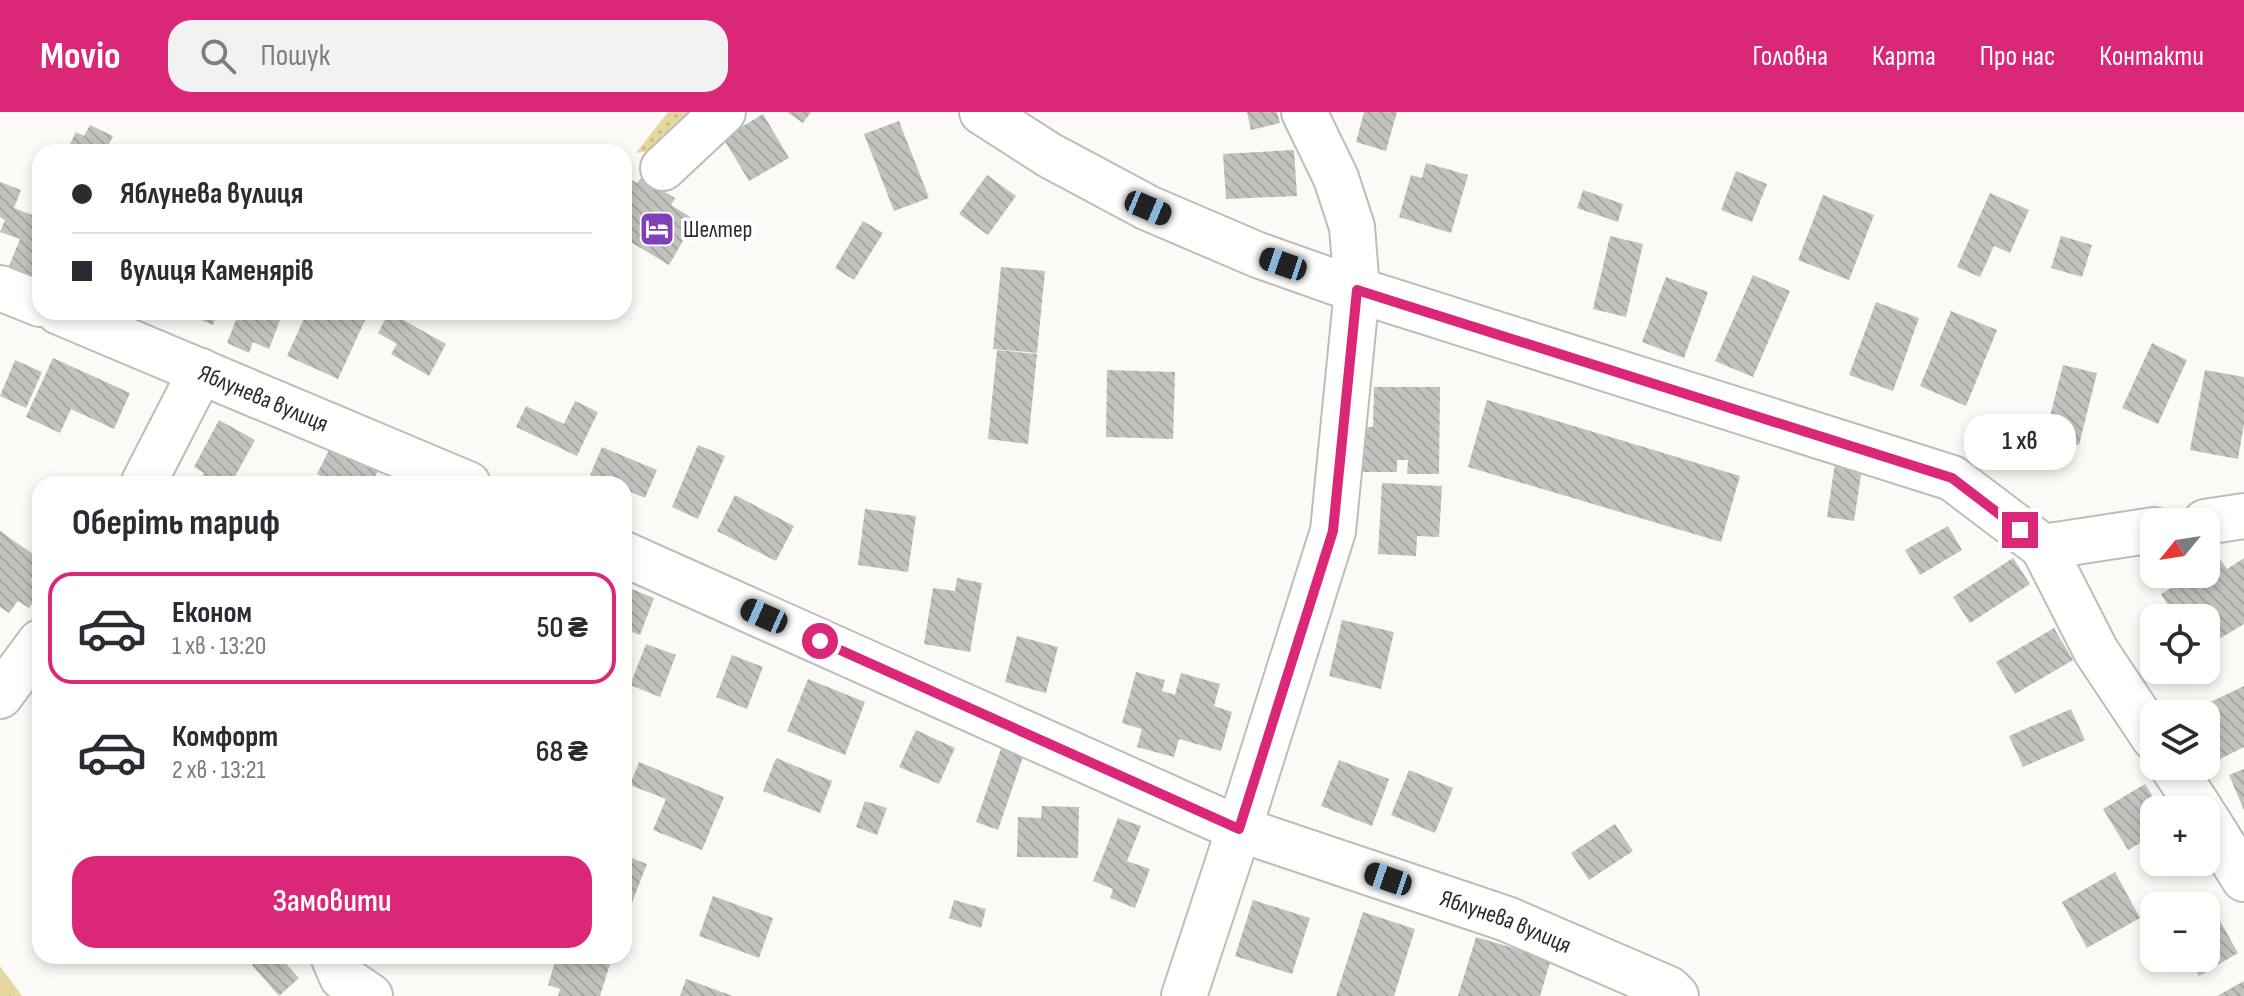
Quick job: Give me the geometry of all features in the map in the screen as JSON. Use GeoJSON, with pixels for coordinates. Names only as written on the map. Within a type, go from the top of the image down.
{"type":"FeatureCollection","features":[{"type":"Feature","properties":{"kind":"street"},"geometry":{"type":"LineString","coordinates":[[663,168],[723,112]]}},
{"type":"Feature","properties":{"kind":"street"},"geometry":{"type":"LineString","coordinates":[[982,112],[1049,155],[1148,208],[1258,255],[1357,290],[1952,478],[2043,547],[2096,651],[2140,717]]}},
{"type":"Feature","properties":{"kind":"street"},"geometry":{"type":"LineString","coordinates":[[1184,996],[1333,531],[1357,290],[1352,227],[1336,178],[1304,112]]}},
{"type":"Feature","properties":{"kind":"street"},"geometry":{"type":"LineString","coordinates":[[0,288],[32,301]]}},
{"type":"Feature","properties":{"kind":"street","name":"Яблунева вулиця"},"geometry":{"type":"LineString","coordinates":[[78,320],[442,476]]}},
{"type":"Feature","properties":{"kind":"street"},"geometry":{"type":"LineString","coordinates":[[147,476],[201,371]]}},
{"type":"Feature","properties":{"kind":"street"},"geometry":{"type":"LineString","coordinates":[[2220,520],[2244,516]]}},
{"type":"Feature","properties":{"kind":"street"},"geometry":{"type":"LineString","coordinates":[[2043,547],[2140,532]]}},
{"type":"Feature","properties":{"kind":"street","name":"Яблунева вулиця"},"geometry":{"type":"LineString","coordinates":[[632,558],[1239,829],[1507,919],[1669,989],[1676,996]]}},
{"type":"Feature","properties":{"kind":"street"},"geometry":{"type":"LineString","coordinates":[[0,696],[32,653]]}},
{"type":"Feature","properties":{"kind":"street"},"geometry":{"type":"LineString","coordinates":[[2220,840],[2244,879]]}},
{"type":"Feature","properties":{"kind":"street"},"geometry":{"type":"LineString","coordinates":[[336,964],[342,977],[370,996]]}},
{"type":"Feature","properties":{"kind":"green space"},"geometry":{"type":"Polygon","coordinates":[[[668,112],[702,112],[659,150],[636,153],[668,112]]]}},
{"type":"Feature","properties":{"kind":"green space"},"geometry":{"type":"Polygon","coordinates":[[[0,966],[22,996],[0,996],[0,966]]]}},
{"type":"Feature","properties":{"kind":"building"},"geometry":{"type":"Polygon","coordinates":[[[787,112],[811,112],[803,123],[787,112]]]}},
{"type":"Feature","properties":{"kind":"building"},"geometry":{"type":"Polygon","coordinates":[[[1247,112],[1277,112],[1280,123],[1251,130],[1247,112]]]}},
{"type":"Feature","properties":{"kind":"building"},"geometry":{"type":"Polygon","coordinates":[[[1364,112],[1397,112],[1386,151],[1356,142],[1364,112]]]}},
{"type":"Feature","properties":{"kind":"building"},"geometry":{"type":"Polygon","coordinates":[[[763,114],[789,158],[749,181],[723,138],[763,114]]]}},
{"type":"Feature","properties":{"kind":"building"},"geometry":{"type":"Polygon","coordinates":[[[899,121],[929,198],[894,211],[864,134],[899,121]]]}},
{"type":"Feature","properties":{"kind":"building"},"geometry":{"type":"Polygon","coordinates":[[[90,125],[113,136],[109,144],[70,144],[76,132],[84,136],[90,125]]]}},
{"type":"Feature","properties":{"kind":"building"},"geometry":{"type":"Polygon","coordinates":[[[1294,150],[1297,196],[1226,199],[1223,154],[1294,150]]]}},
{"type":"Feature","properties":{"kind":"building"},"geometry":{"type":"Polygon","coordinates":[[[1426,163],[1468,175],[1451,233],[1399,217],[1411,175],[1422,178],[1426,163]]]}},
{"type":"Feature","properties":{"kind":"building"},"geometry":{"type":"Polygon","coordinates":[[[1736,171],[1767,184],[1752,222],[1721,210],[1736,171]]]}},
{"type":"Feature","properties":{"kind":"building"},"geometry":{"type":"Polygon","coordinates":[[[987,175],[1016,196],[988,235],[959,214],[987,175]]]}},
{"type":"Feature","properties":{"kind":"building","name":"Шелтер"},"geometry":{"type":"Polygon","coordinates":[[[641,178],[675,198],[671,205],[695,220],[669,265],[632,243],[632,180],[637,183],[641,178]]]}},
{"type":"Feature","properties":{"kind":"building"},"geometry":{"type":"Polygon","coordinates":[[[0,182],[21,190],[14,208],[32,215],[32,276],[9,266],[20,239],[0,232],[5,220],[0,217],[0,182]]]}},
{"type":"Feature","properties":{"kind":"building"},"geometry":{"type":"Polygon","coordinates":[[[1583,190],[1623,204],[1618,222],[1577,208],[1583,190]]]}},
{"type":"Feature","properties":{"kind":"building"},"geometry":{"type":"Polygon","coordinates":[[[1990,193],[2029,210],[2010,253],[1994,246],[1980,277],[1957,267],[1990,193]]]}},
{"type":"Feature","properties":{"kind":"building"},"geometry":{"type":"Polygon","coordinates":[[[1823,195],[1874,215],[1849,280],[1798,260],[1823,195]]]}},
{"type":"Feature","properties":{"kind":"building"},"geometry":{"type":"Polygon","coordinates":[[[863,221],[883,233],[854,280],[835,268],[863,221]]]}},
{"type":"Feature","properties":{"kind":"building"},"geometry":{"type":"Polygon","coordinates":[[[1610,236],[1643,244],[1626,317],[1593,309],[1610,236]]]}},
{"type":"Feature","properties":{"kind":"building"},"geometry":{"type":"Polygon","coordinates":[[[2061,236],[2092,245],[2082,277],[2051,268],[2061,236]]]}},
{"type":"Feature","properties":{"kind":"building"},"geometry":{"type":"Polygon","coordinates":[[[1001,267],[1045,271],[1037,353],[993,349],[1001,267]]]}},
{"type":"Feature","properties":{"kind":"building"},"geometry":{"type":"Polygon","coordinates":[[[1753,275],[1790,291],[1753,377],[1715,361],[1753,275]]]}},
{"type":"Feature","properties":{"kind":"building"},"geometry":{"type":"Polygon","coordinates":[[[1666,277],[1708,292],[1684,358],[1642,342],[1666,277]]]}},
{"type":"Feature","properties":{"kind":"building"},"geometry":{"type":"Polygon","coordinates":[[[1876,302],[1919,318],[1893,391],[1849,375],[1876,302]]]}},
{"type":"Feature","properties":{"kind":"building"},"geometry":{"type":"Polygon","coordinates":[[[1951,311],[1997,330],[1966,406],[1920,386],[1951,311]]]}},
{"type":"Feature","properties":{"kind":"building"},"geometry":{"type":"Polygon","coordinates":[[[236,320],[280,320],[269,349],[253,342],[249,353],[227,343],[236,320]]]}},
{"type":"Feature","properties":{"kind":"building"},"geometry":{"type":"Polygon","coordinates":[[[303,320],[365,320],[338,379],[287,356],[303,320]]]}},
{"type":"Feature","properties":{"kind":"building"},"geometry":{"type":"Polygon","coordinates":[[[385,320],[403,320],[446,344],[429,376],[391,354],[397,344],[378,333],[385,320]]]}},
{"type":"Feature","properties":{"kind":"building"},"geometry":{"type":"Polygon","coordinates":[[[2152,343],[2187,360],[2158,424],[2122,408],[2152,343]]]}},
{"type":"Feature","properties":{"kind":"building"},"geometry":{"type":"Polygon","coordinates":[[[997,350],[1037,354],[1028,444],[988,439],[997,350]]]}},
{"type":"Feature","properties":{"kind":"building"},"geometry":{"type":"Polygon","coordinates":[[[53,358],[130,393],[114,429],[71,409],[60,433],[26,417],[53,358]]]}},
{"type":"Feature","properties":{"kind":"building"},"geometry":{"type":"Polygon","coordinates":[[[15,360],[42,372],[26,408],[0,396],[15,360]]]}},
{"type":"Feature","properties":{"kind":"building"},"geometry":{"type":"Polygon","coordinates":[[[2063,365],[2097,373],[2079,445],[2045,436],[2063,365]]]}},
{"type":"Feature","properties":{"kind":"building"},"geometry":{"type":"Polygon","coordinates":[[[1107,370],[1175,372],[1173,439],[1106,437],[1107,370]]]}},
{"type":"Feature","properties":{"kind":"building"},"geometry":{"type":"Polygon","coordinates":[[[2205,370],[2244,377],[2244,424],[2238,459],[2190,450],[2205,370]]]}},
{"type":"Feature","properties":{"kind":"building"},"geometry":{"type":"Polygon","coordinates":[[[1374,387],[1440,387],[1439,474],[1407,474],[1408,460],[1397,460],[1397,472],[1359,472],[1360,427],[1373,427],[1374,387]]]}},
{"type":"Feature","properties":{"kind":"building"},"geometry":{"type":"Polygon","coordinates":[[[1487,400],[1740,476],[1721,542],[1468,467],[1487,400]]]}},
{"type":"Feature","properties":{"kind":"building"},"geometry":{"type":"Polygon","coordinates":[[[575,401],[598,412],[577,456],[516,427],[526,406],[564,424],[575,401]]]}},
{"type":"Feature","properties":{"kind":"building"},"geometry":{"type":"Polygon","coordinates":[[[219,420],[255,440],[235,476],[203,476],[204,473],[194,467],[219,420]]]}},
{"type":"Feature","properties":{"kind":"building"},"geometry":{"type":"Polygon","coordinates":[[[698,445],[725,456],[698,519],[672,507],[698,445]]]}},
{"type":"Feature","properties":{"kind":"building"},"geometry":{"type":"Polygon","coordinates":[[[602,447],[657,470],[645,498],[632,492],[632,476],[590,475],[602,447]]]}},
{"type":"Feature","properties":{"kind":"building"},"geometry":{"type":"Polygon","coordinates":[[[330,448],[378,471],[375,476],[317,474],[330,448]]]}},
{"type":"Feature","properties":{"kind":"building"},"geometry":{"type":"Polygon","coordinates":[[[1835,463],[1862,468],[1854,521],[1827,517],[1835,463]]]}},
{"type":"Feature","properties":{"kind":"building"},"geometry":{"type":"Polygon","coordinates":[[[1382,483],[1442,486],[1439,537],[1417,536],[1416,556],[1378,554],[1382,483]]]}},
{"type":"Feature","properties":{"kind":"building"},"geometry":{"type":"Polygon","coordinates":[[[735,495],[794,526],[776,561],[717,531],[735,495]]]}},
{"type":"Feature","properties":{"kind":"building"},"geometry":{"type":"Polygon","coordinates":[[[865,509],[916,516],[908,572],[858,565],[865,509]]]}},
{"type":"Feature","properties":{"kind":"building"},"geometry":{"type":"Polygon","coordinates":[[[1948,526],[1962,550],[1920,575],[1905,550],[1948,526]]]}},
{"type":"Feature","properties":{"kind":"building"},"geometry":{"type":"Polygon","coordinates":[[[0,531],[32,553],[32,604],[29,608],[18,601],[9,613],[0,607],[0,531]]]}},
{"type":"Feature","properties":{"kind":"building"},"geometry":{"type":"Polygon","coordinates":[[[2013,558],[2030,584],[1970,623],[1953,597],[2013,558]]]}},
{"type":"Feature","properties":{"kind":"building"},"geometry":{"type":"Polygon","coordinates":[[[2244,558],[2244,624],[2220,639],[2220,604],[2167,604],[2161,594],[2171,588],[2220,588],[2220,559],[2227,569],[2244,558]]]}},
{"type":"Feature","properties":{"kind":"building"},"geometry":{"type":"Polygon","coordinates":[[[957,578],[982,583],[970,652],[924,644],[933,588],[955,591],[957,578]]]}},
{"type":"Feature","properties":{"kind":"building"},"geometry":{"type":"Polygon","coordinates":[[[632,589],[654,598],[640,635],[632,632],[632,589]]]}},
{"type":"Feature","properties":{"kind":"building"},"geometry":{"type":"Polygon","coordinates":[[[1342,620],[1394,632],[1381,689],[1329,676],[1342,620]]]}},
{"type":"Feature","properties":{"kind":"building"},"geometry":{"type":"Polygon","coordinates":[[[2054,628],[2073,660],[2015,694],[1996,662],[2054,628]]]}},
{"type":"Feature","properties":{"kind":"building"},"geometry":{"type":"Polygon","coordinates":[[[1017,636],[1058,647],[1046,693],[1005,682],[1017,636]]]}},
{"type":"Feature","properties":{"kind":"building"},"geometry":{"type":"Polygon","coordinates":[[[646,644],[676,655],[660,697],[632,686],[646,644]]]}},
{"type":"Feature","properties":{"kind":"building"},"geometry":{"type":"Polygon","coordinates":[[[732,655],[763,667],[747,709],[716,697],[732,655]]]}},
{"type":"Feature","properties":{"kind":"building"},"geometry":{"type":"Polygon","coordinates":[[[1136,672],[1165,680],[1162,691],[1175,695],[1181,673],[1220,684],[1214,706],[1232,712],[1221,751],[1179,739],[1174,757],[1137,747],[1142,729],[1122,723],[1136,672]]]}},
{"type":"Feature","properties":{"kind":"building"},"geometry":{"type":"Polygon","coordinates":[[[808,679],[865,702],[845,755],[787,731],[808,679]]]}},
{"type":"Feature","properties":{"kind":"building"},"geometry":{"type":"Polygon","coordinates":[[[2244,686],[2244,747],[2220,759],[2220,700],[2215,700],[2244,686]]]}},
{"type":"Feature","properties":{"kind":"building"},"geometry":{"type":"Polygon","coordinates":[[[2071,709],[2085,740],[2023,767],[2009,736],[2071,709]]]}},
{"type":"Feature","properties":{"kind":"building"},"geometry":{"type":"Polygon","coordinates":[[[916,730],[955,748],[939,784],[899,767],[916,730]]]}},
{"type":"Feature","properties":{"kind":"building"},"geometry":{"type":"Polygon","coordinates":[[[1004,740],[1026,748],[998,830],[976,822],[1004,740]]]}},
{"type":"Feature","properties":{"kind":"building"},"geometry":{"type":"Polygon","coordinates":[[[776,758],[832,781],[820,813],[763,791],[776,758]]]}},
{"type":"Feature","properties":{"kind":"building"},"geometry":{"type":"Polygon","coordinates":[[[1339,760],[1389,779],[1372,826],[1321,806],[1339,760]]]}},
{"type":"Feature","properties":{"kind":"building"},"geometry":{"type":"Polygon","coordinates":[[[639,762],[724,797],[702,850],[653,830],[666,799],[632,786],[639,762]]]}},
{"type":"Feature","properties":{"kind":"building"},"geometry":{"type":"Polygon","coordinates":[[[2244,769],[2244,810],[2229,775],[2244,769]]]}},
{"type":"Feature","properties":{"kind":"building"},"geometry":{"type":"Polygon","coordinates":[[[1409,770],[1453,788],[1435,833],[1391,815],[1409,770]]]}},
{"type":"Feature","properties":{"kind":"building"},"geometry":{"type":"Polygon","coordinates":[[[2145,784],[2152,796],[2140,796],[2140,843],[2128,850],[2103,809],[2145,784]]]}},
{"type":"Feature","properties":{"kind":"building"},"geometry":{"type":"Polygon","coordinates":[[[865,801],[887,808],[877,835],[856,827],[865,801]]]}},
{"type":"Feature","properties":{"kind":"building"},"geometry":{"type":"Polygon","coordinates":[[[1042,806],[1079,807],[1078,858],[1017,857],[1018,817],[1041,818],[1042,806]]]}},
{"type":"Feature","properties":{"kind":"building"},"geometry":{"type":"Polygon","coordinates":[[[1118,818],[1141,826],[1127,861],[1150,869],[1135,908],[1110,898],[1113,889],[1093,881],[1118,818]]]}},
{"type":"Feature","properties":{"kind":"building"},"geometry":{"type":"Polygon","coordinates":[[[1615,824],[1633,851],[1589,880],[1571,853],[1615,824]]]}},
{"type":"Feature","properties":{"kind":"building"},"geometry":{"type":"Polygon","coordinates":[[[632,858],[647,864],[632,902],[632,858]]]}},
{"type":"Feature","properties":{"kind":"building"},"geometry":{"type":"Polygon","coordinates":[[[2115,872],[2140,918],[2087,948],[2062,902],[2115,872]]]}},
{"type":"Feature","properties":{"kind":"building"},"geometry":{"type":"Polygon","coordinates":[[[713,896],[773,918],[759,958],[699,936],[713,896]]]}},
{"type":"Feature","properties":{"kind":"building"},"geometry":{"type":"Polygon","coordinates":[[[954,900],[986,909],[981,928],[949,918],[954,900]]]}},
{"type":"Feature","properties":{"kind":"building"},"geometry":{"type":"Polygon","coordinates":[[[1253,900],[1310,918],[1292,974],[1235,956],[1253,900]]]}},
{"type":"Feature","properties":{"kind":"building"},"geometry":{"type":"Polygon","coordinates":[[[1363,912],[1415,929],[1394,996],[1336,996],[1363,912]]]}},
{"type":"Feature","properties":{"kind":"building"},"geometry":{"type":"Polygon","coordinates":[[[2220,921],[2238,953],[2220,964],[2220,921]]]}},
{"type":"Feature","properties":{"kind":"building"},"geometry":{"type":"Polygon","coordinates":[[[1476,937],[1551,959],[1540,996],[1458,996],[1476,937]]]}},
{"type":"Feature","properties":{"kind":"building"},"geometry":{"type":"Polygon","coordinates":[[[286,964],[299,978],[279,996],[252,965],[286,964]]]}},
{"type":"Feature","properties":{"kind":"building"},"geometry":{"type":"Polygon","coordinates":[[[555,964],[610,964],[600,996],[558,996],[560,989],[548,985],[555,964]]]}},
{"type":"Feature","properties":{"kind":"building"},"geometry":{"type":"Polygon","coordinates":[[[686,979],[733,996],[680,996],[686,979]]]}},
{"type":"Feature","properties":{"kind":"building"},"geometry":{"type":"Polygon","coordinates":[[[2244,981],[2244,996],[2217,996],[2244,981]]]}},
{"type":"Feature","properties":{"kind":"place","name":"Шелтер"},"geometry":{"type":"Point","coordinates":[657,229]}},
{"type":"Feature","properties":{"kind":"route"},"geometry":{"type":"LineString","coordinates":[[820,641],[1239,829],[1333,531],[1357,290],[1952,478],[2020,530]]}}]}
